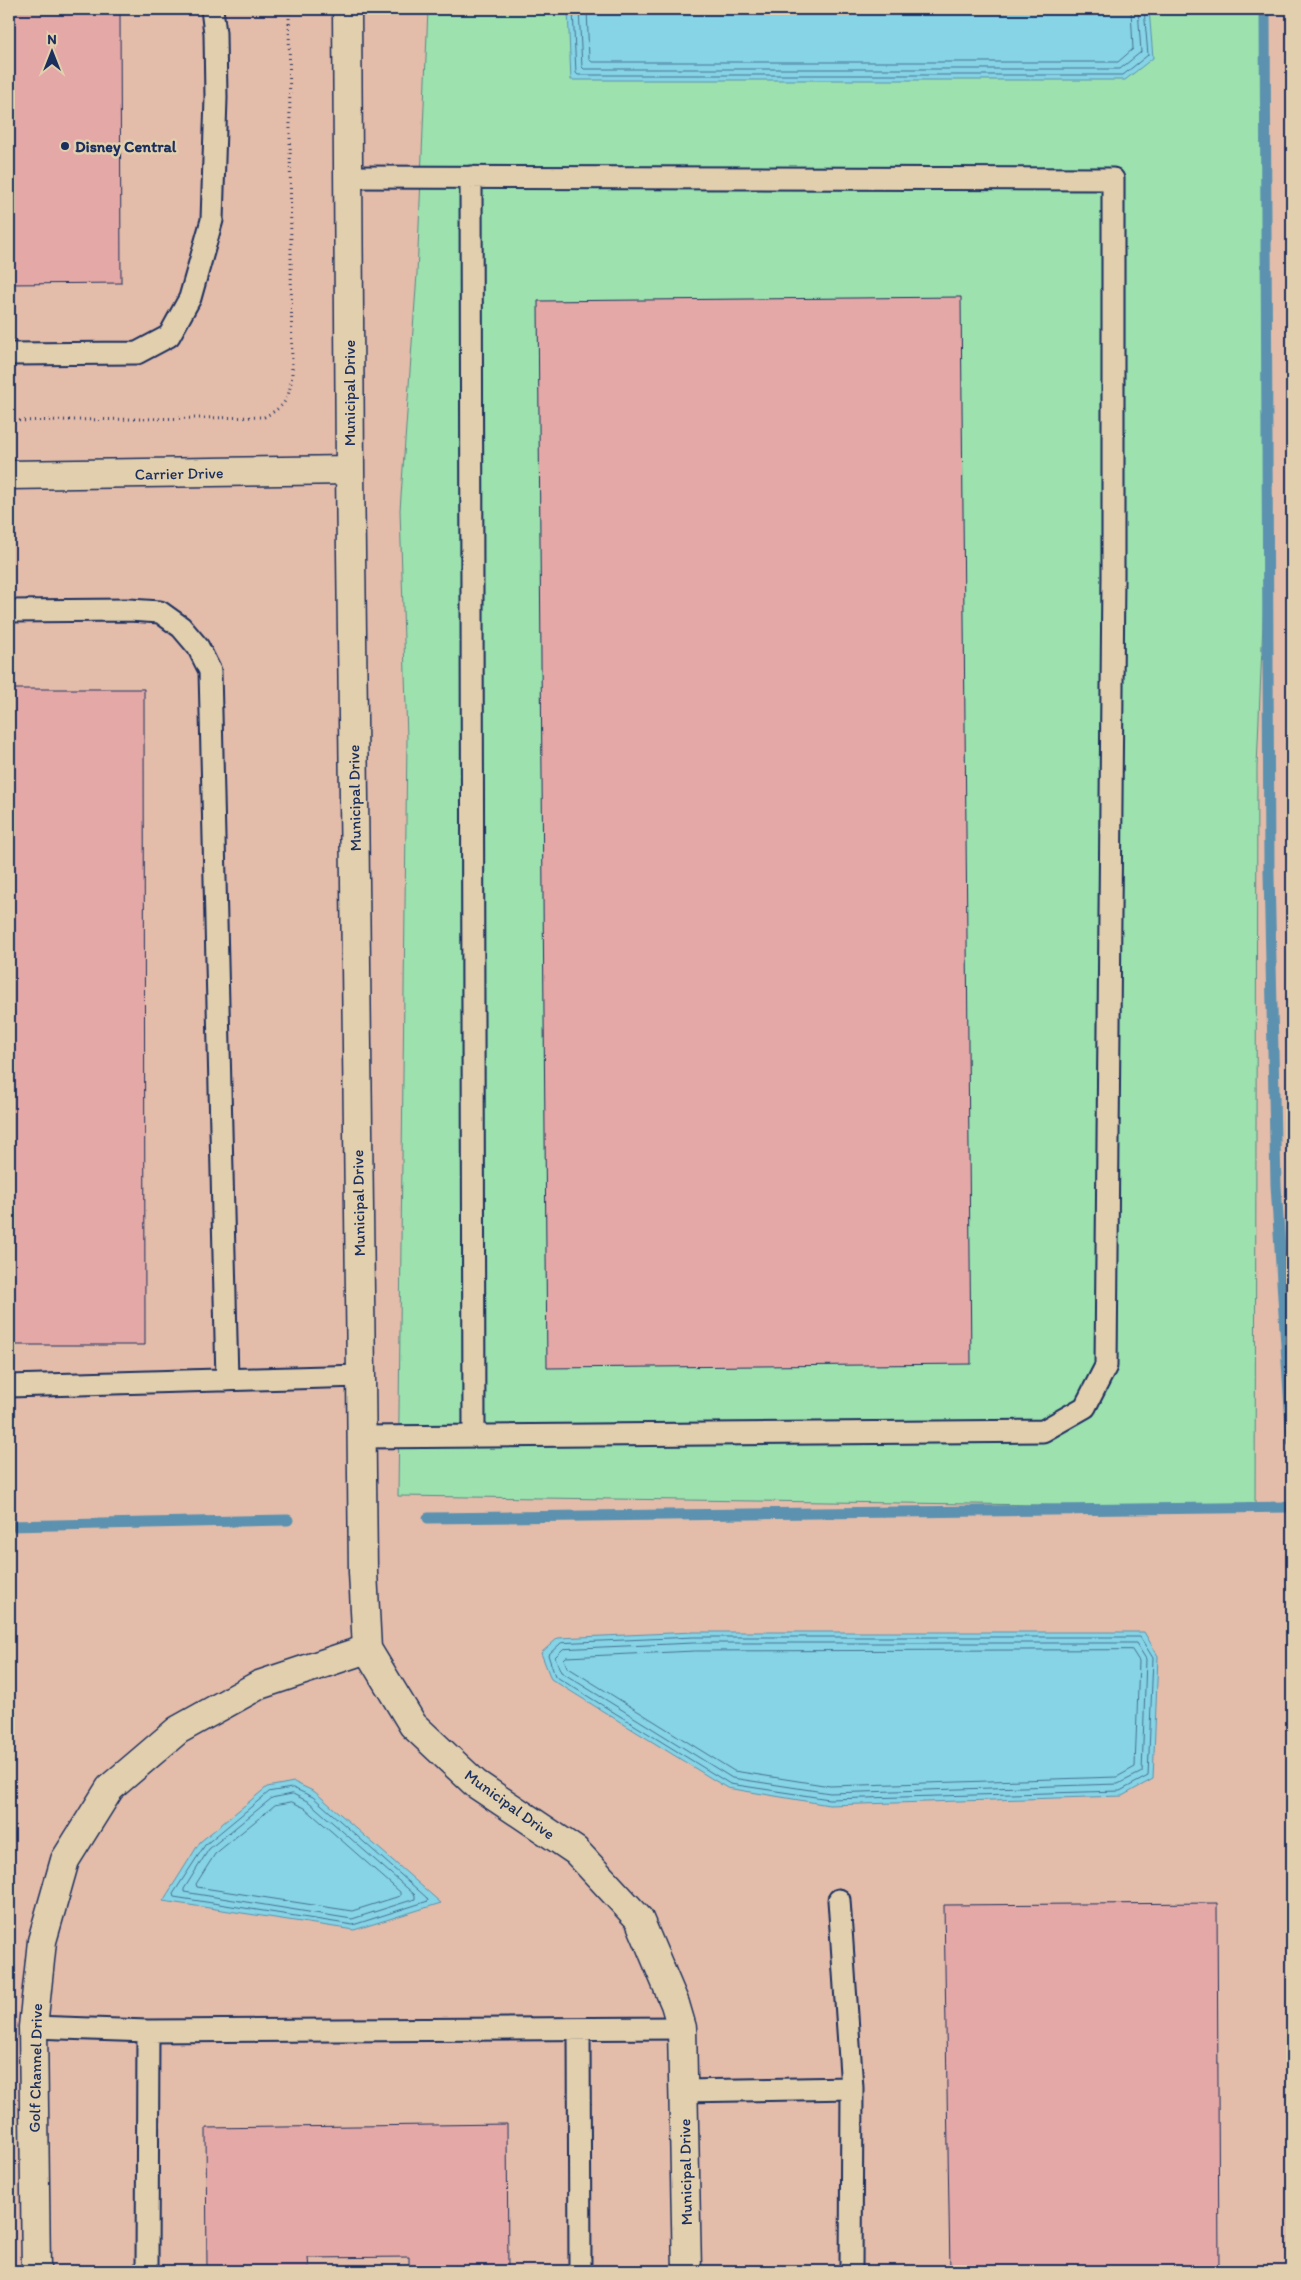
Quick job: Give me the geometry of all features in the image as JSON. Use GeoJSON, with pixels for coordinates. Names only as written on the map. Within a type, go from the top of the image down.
{"type":"FeatureCollection","features":[{"type":"Feature","properties":{"kind":"street","name":"Municipal Drive"},"geometry":{"type":"LineString","coordinates":[[347,9],[350,470],[363,1572],[368,1649],[413,1725],[476,1784],[576,1851],[639,1919],[675,2004],[682,2028],[687,2271]]}},
{"type":"Feature","properties":{"kind":"street","name":"Carrier Drive"},"geometry":{"type":"LineString","coordinates":[[9,475],[350,470]]}},
{"type":"Feature","properties":{"kind":"street","name":"Golf Channel Drive"},"geometry":{"type":"LineString","coordinates":[[36,2271],[33,2027],[42,1941],[64,1860],[110,1788],[178,1730],[260,1685],[368,1649]]}},
{"type":"Feature","properties":{"kind":"lane"},"geometry":{"type":"LineString","coordinates":[[9,354],[137,353],[169,336],[190,298],[212,220],[216,98],[215,33],[212,9]]}},
{"type":"Feature","properties":{"kind":"lane"},"geometry":{"type":"LineString","coordinates":[[348,177],[1114,179],[1114,575],[1106,1366],[1085,1408],[1043,1431],[362,1437]]}},
{"type":"Feature","properties":{"kind":"lane"},"geometry":{"type":"LineString","coordinates":[[471,177],[474,1436]]}},
{"type":"Feature","properties":{"kind":"lane"},"geometry":{"type":"LineString","coordinates":[[9,611],[129,610],[160,612],[182,626],[198,647],[210,671],[227,1380]]}},
{"type":"Feature","properties":{"kind":"lane"},"geometry":{"type":"LineString","coordinates":[[9,1386],[361,1376]]}},
{"type":"Feature","properties":{"kind":"lane"},"geometry":{"type":"LineString","coordinates":[[839,1900],[852,2088],[851,2271]]}},
{"type":"Feature","properties":{"kind":"lane"},"geometry":{"type":"LineString","coordinates":[[33,2027],[148,2031],[682,2028]]}},
{"type":"Feature","properties":{"kind":"lane"},"geometry":{"type":"LineString","coordinates":[[579,2029],[580,2271]]}},
{"type":"Feature","properties":{"kind":"lane"},"geometry":{"type":"LineString","coordinates":[[147,2271],[148,2031]]}},
{"type":"Feature","properties":{"kind":"lane"},"geometry":{"type":"LineString","coordinates":[[683,2091],[852,2088]]}},
{"type":"Feature","properties":{"kind":"path"},"geometry":{"type":"LineString","coordinates":[[9,421],[264,417],[280,409],[290,395],[292,375],[289,9]]}},
{"type":"Feature","properties":{"kind":"shaded area"},"geometry":{"type":"Polygon","coordinates":[[[9,9],[1292,9],[1292,2271],[9,2271],[9,9]]]}},
{"type":"Feature","properties":{"kind":"green space"},"geometry":{"type":"Polygon","coordinates":[[[428,9],[1265,9],[1266,214],[1262,334],[1267,373],[1267,524],[1257,767],[1255,1508],[398,1496],[407,739],[400,510],[417,274],[428,9]]]}},
{"type":"Feature","properties":{"kind":"water"},"geometry":{"type":"Polygon","coordinates":[[[568,9],[1149,9],[1153,58],[1125,80],[571,80],[568,9]]]}},
{"type":"Feature","properties":{"kind":"water"},"geometry":{"type":"Polygon","coordinates":[[[694,1632],[1144,1632],[1158,1656],[1153,1779],[1122,1796],[829,1805],[727,1788],[551,1679],[541,1653],[558,1638],[694,1632]]]}},
{"type":"Feature","properties":{"kind":"water"},"geometry":{"type":"Polygon","coordinates":[[[294,1782],[315,1792],[441,1903],[354,1930],[163,1901],[200,1842],[267,1787],[294,1782]]]}},
{"type":"Feature","properties":{"kind":"building","name":"Disney Central"},"geometry":{"type":"Polygon","coordinates":[[[9,9],[120,9],[121,283],[9,284],[9,9]]]}},
{"type":"Feature","properties":{"kind":"building"},"geometry":{"type":"Polygon","coordinates":[[[961,297],[971,1364],[547,1368],[538,301],[961,297]]]}},
{"type":"Feature","properties":{"kind":"building"},"geometry":{"type":"Polygon","coordinates":[[[9,689],[144,689],[145,1345],[9,1345],[9,689]]]}},
{"type":"Feature","properties":{"kind":"building"},"geometry":{"type":"Polygon","coordinates":[[[1217,1903],[1219,2271],[950,2271],[944,1905],[1217,1903]]]}},
{"type":"Feature","properties":{"kind":"building"},"geometry":{"type":"Polygon","coordinates":[[[507,2124],[508,2271],[409,2271],[409,2257],[308,2258],[309,2271],[207,2271],[206,2128],[507,2124]]]}},
{"type":"Feature","properties":{"kind":"waterway"},"geometry":{"type":"LineString","coordinates":[[1265,9],[1269,873],[1276,1185],[1292,1442]]}},
{"type":"Feature","properties":{"kind":"waterway"},"geometry":{"type":"LineString","coordinates":[[428,1518],[1292,1507]]}},
{"type":"Feature","properties":{"kind":"waterway"},"geometry":{"type":"LineString","coordinates":[[9,1526],[288,1520]]}},
{"type":"Feature","properties":{"kind":"place","name":"Disney Central"},"geometry":{"type":"Point","coordinates":[65,146]}}]}
